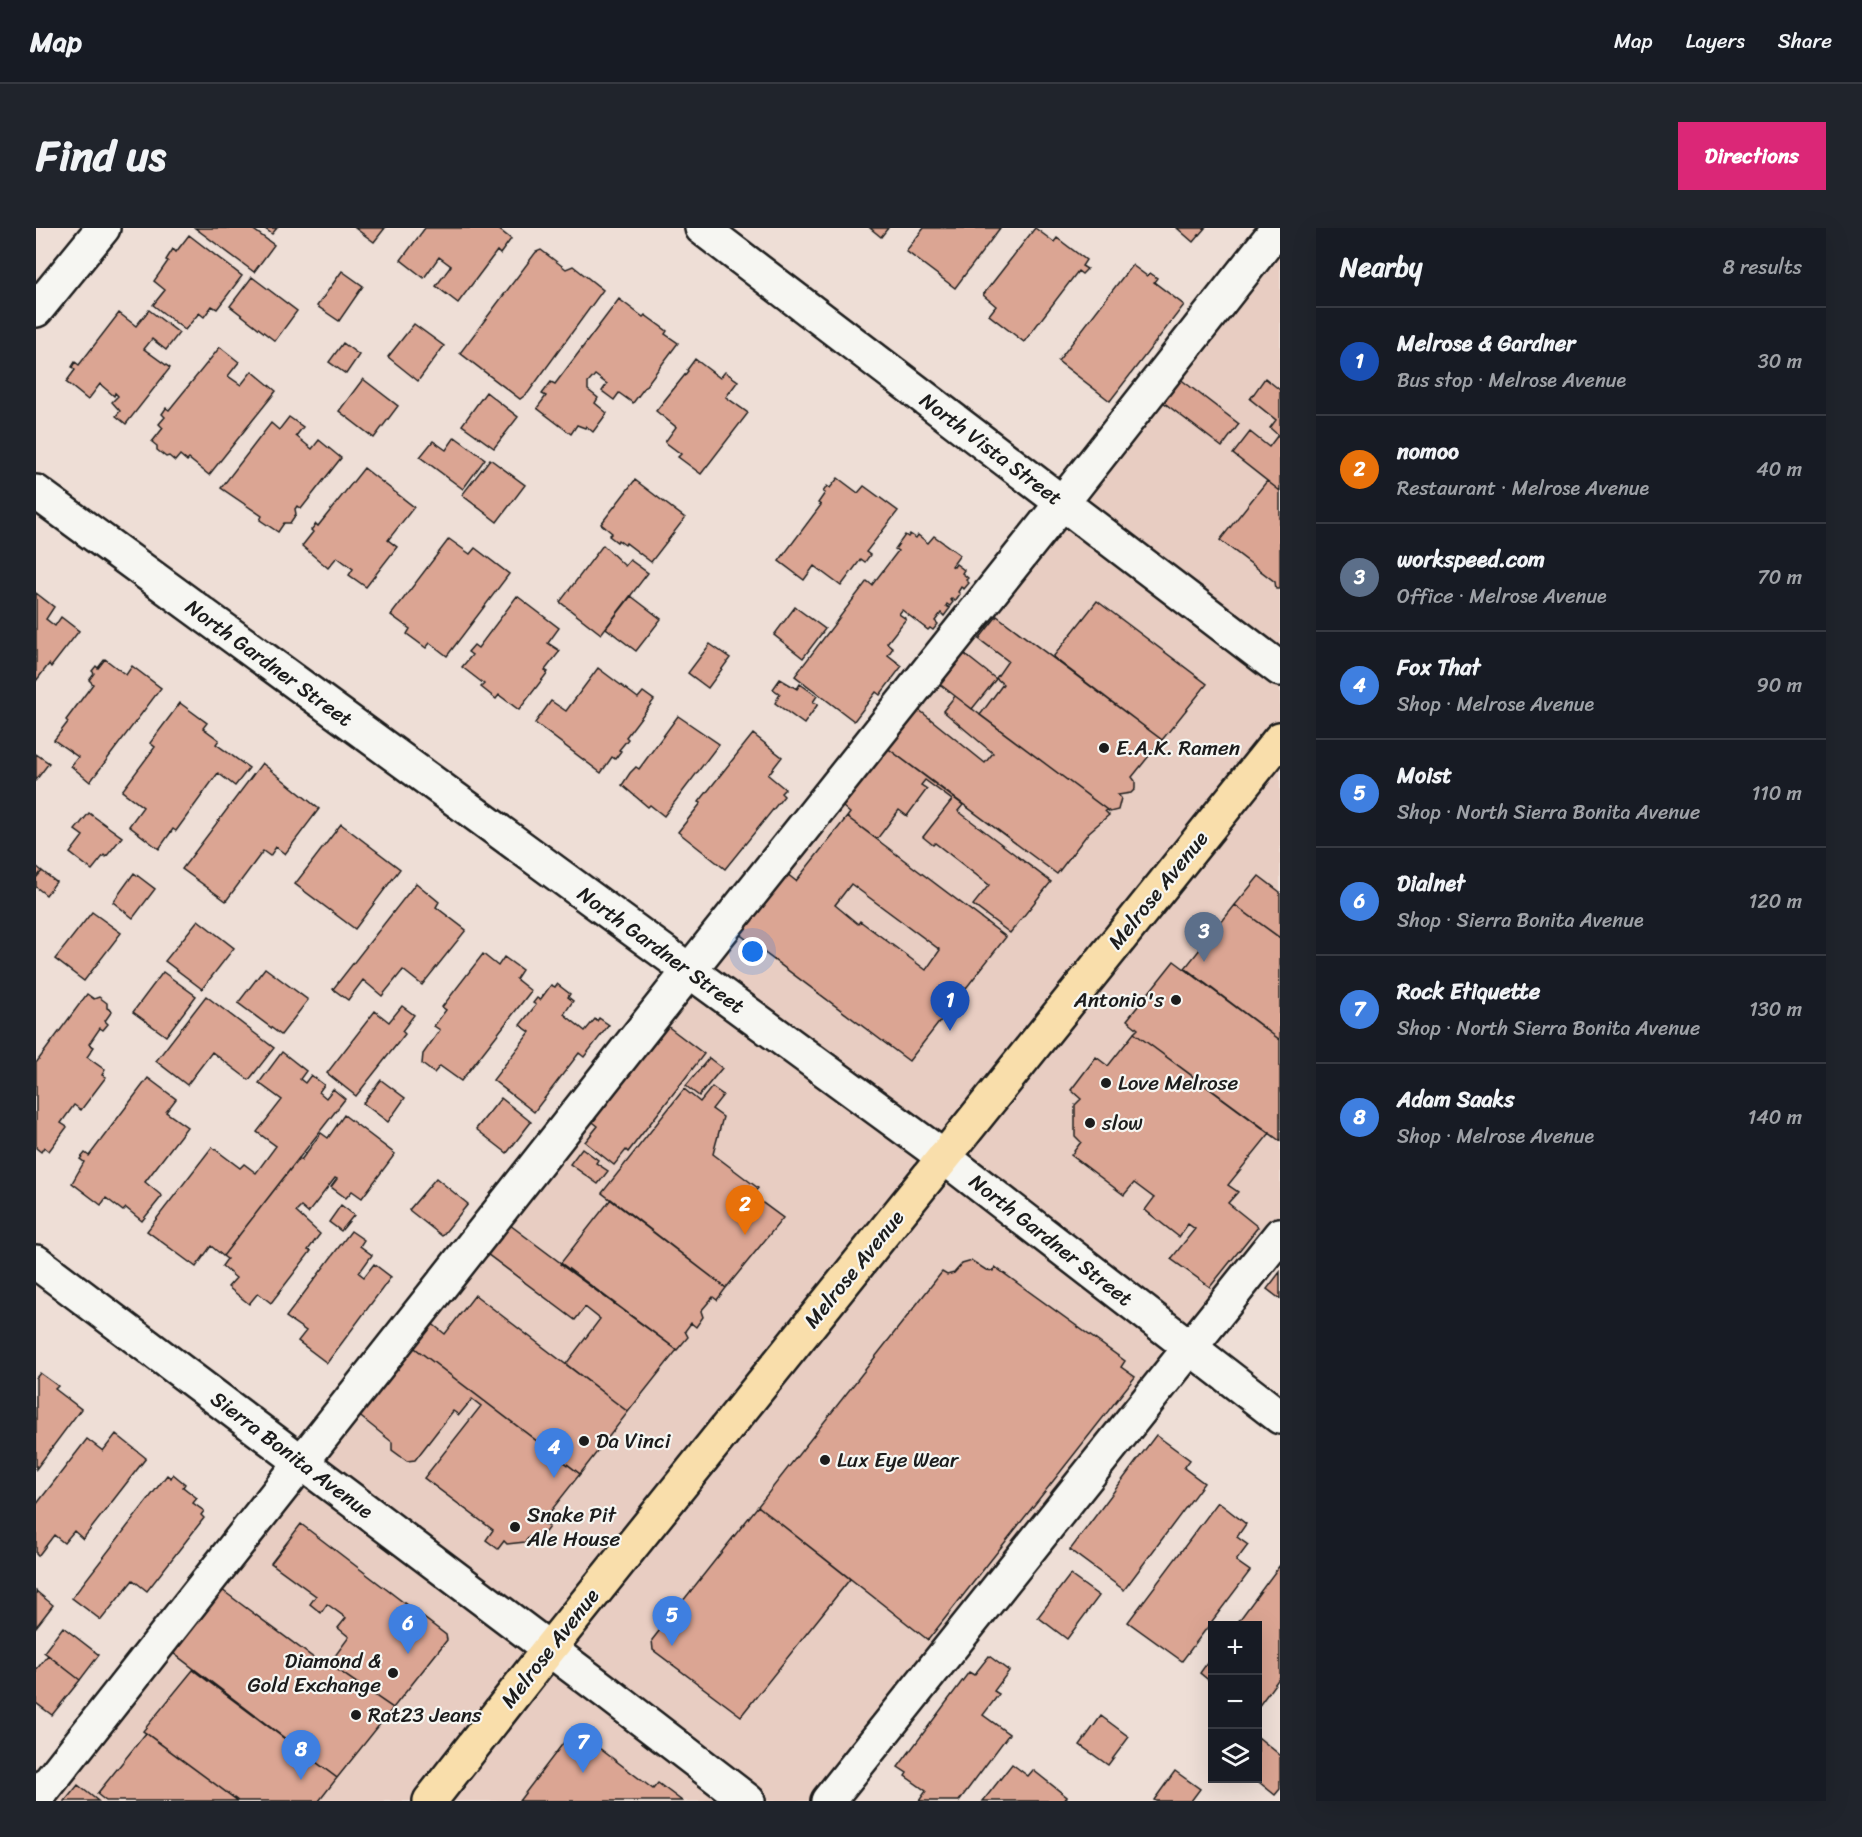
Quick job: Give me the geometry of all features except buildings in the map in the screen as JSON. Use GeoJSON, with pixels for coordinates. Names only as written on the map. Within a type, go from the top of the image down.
{"type":"FeatureCollection","features":[{"type":"Feature","properties":{"kind":"main road","name":"Melrose Avenue"},"geometry":{"type":"LineString","coordinates":[[430,1801],[549,1649],[1280,739]]}},
{"type":"Feature","properties":{"kind":"street"},"geometry":{"type":"LineString","coordinates":[[36,310],[103,228]]}},
{"type":"Feature","properties":{"kind":"street","name":"North Vista Street"},"geometry":{"type":"LineString","coordinates":[[702,228],[1280,669]]}},
{"type":"Feature","properties":{"kind":"street"},"geometry":{"type":"LineString","coordinates":[[36,1799],[1278,228]]}},
{"type":"Feature","properties":{"kind":"street","name":"North Gardner Street"},"geometry":{"type":"LineString","coordinates":[[36,492],[945,1158],[1280,1417]]}},
{"type":"Feature","properties":{"kind":"street"},"geometry":{"type":"LineString","coordinates":[[828,1801],[1280,1235]]}},
{"type":"Feature","properties":{"kind":"street","name":"Sierra Bonita Avenue"},"geometry":{"type":"LineString","coordinates":[[36,1262],[748,1801]]}},
{"type":"Feature","properties":{"kind":"shaded area"},"geometry":{"type":"Polygon","coordinates":[[[1280,228],[1280,1234],[829,1801],[36,1801],[1280,228]]]}},
{"type":"Feature","properties":{"kind":"place","name":"E.A.K. Ramen"},"geometry":{"type":"Point","coordinates":[1104,748]}},
{"type":"Feature","properties":{"kind":"place","name":"workspeed.com"},"geometry":{"type":"Point","coordinates":[1204,962]}},
{"type":"Feature","properties":{"kind":"place","name":"Antonio's"},"geometry":{"type":"Point","coordinates":[1176,1000]}},
{"type":"Feature","properties":{"kind":"place","name":"Melrose & Gardner"},"geometry":{"type":"Point","coordinates":[950,1031]}},
{"type":"Feature","properties":{"kind":"place","name":"Love Melrose"},"geometry":{"type":"Point","coordinates":[1106,1083]}},
{"type":"Feature","properties":{"kind":"place","name":"slow"},"geometry":{"type":"Point","coordinates":[1090,1123]}},
{"type":"Feature","properties":{"kind":"place","name":"nomoo"},"geometry":{"type":"Point","coordinates":[745,1235]}},
{"type":"Feature","properties":{"kind":"place","name":"Da Vinci"},"geometry":{"type":"Point","coordinates":[584,1441]}},
{"type":"Feature","properties":{"kind":"place","name":"Lux Eye Wear"},"geometry":{"type":"Point","coordinates":[825,1460]}},
{"type":"Feature","properties":{"kind":"place","name":"Fox That"},"geometry":{"type":"Point","coordinates":[554,1478]}},
{"type":"Feature","properties":{"kind":"place","name":"Snake Pit Ale House"},"geometry":{"type":"Point","coordinates":[515,1527]}},
{"type":"Feature","properties":{"kind":"place","name":"Moist"},"geometry":{"type":"Point","coordinates":[672,1646]}},
{"type":"Feature","properties":{"kind":"place","name":"Dialnet"},"geometry":{"type":"Point","coordinates":[408,1654]}},
{"type":"Feature","properties":{"kind":"place","name":"Diamond & Gold Exchange"},"geometry":{"type":"Point","coordinates":[393,1673]}},
{"type":"Feature","properties":{"kind":"place","name":"Rat23 Jeans"},"geometry":{"type":"Point","coordinates":[356,1715]}},
{"type":"Feature","properties":{"kind":"place","name":"Rock Etiquette"},"geometry":{"type":"Point","coordinates":[583,1773]}},
{"type":"Feature","properties":{"kind":"place","name":"Adam Saaks"},"geometry":{"type":"Point","coordinates":[301,1780]}}]}
